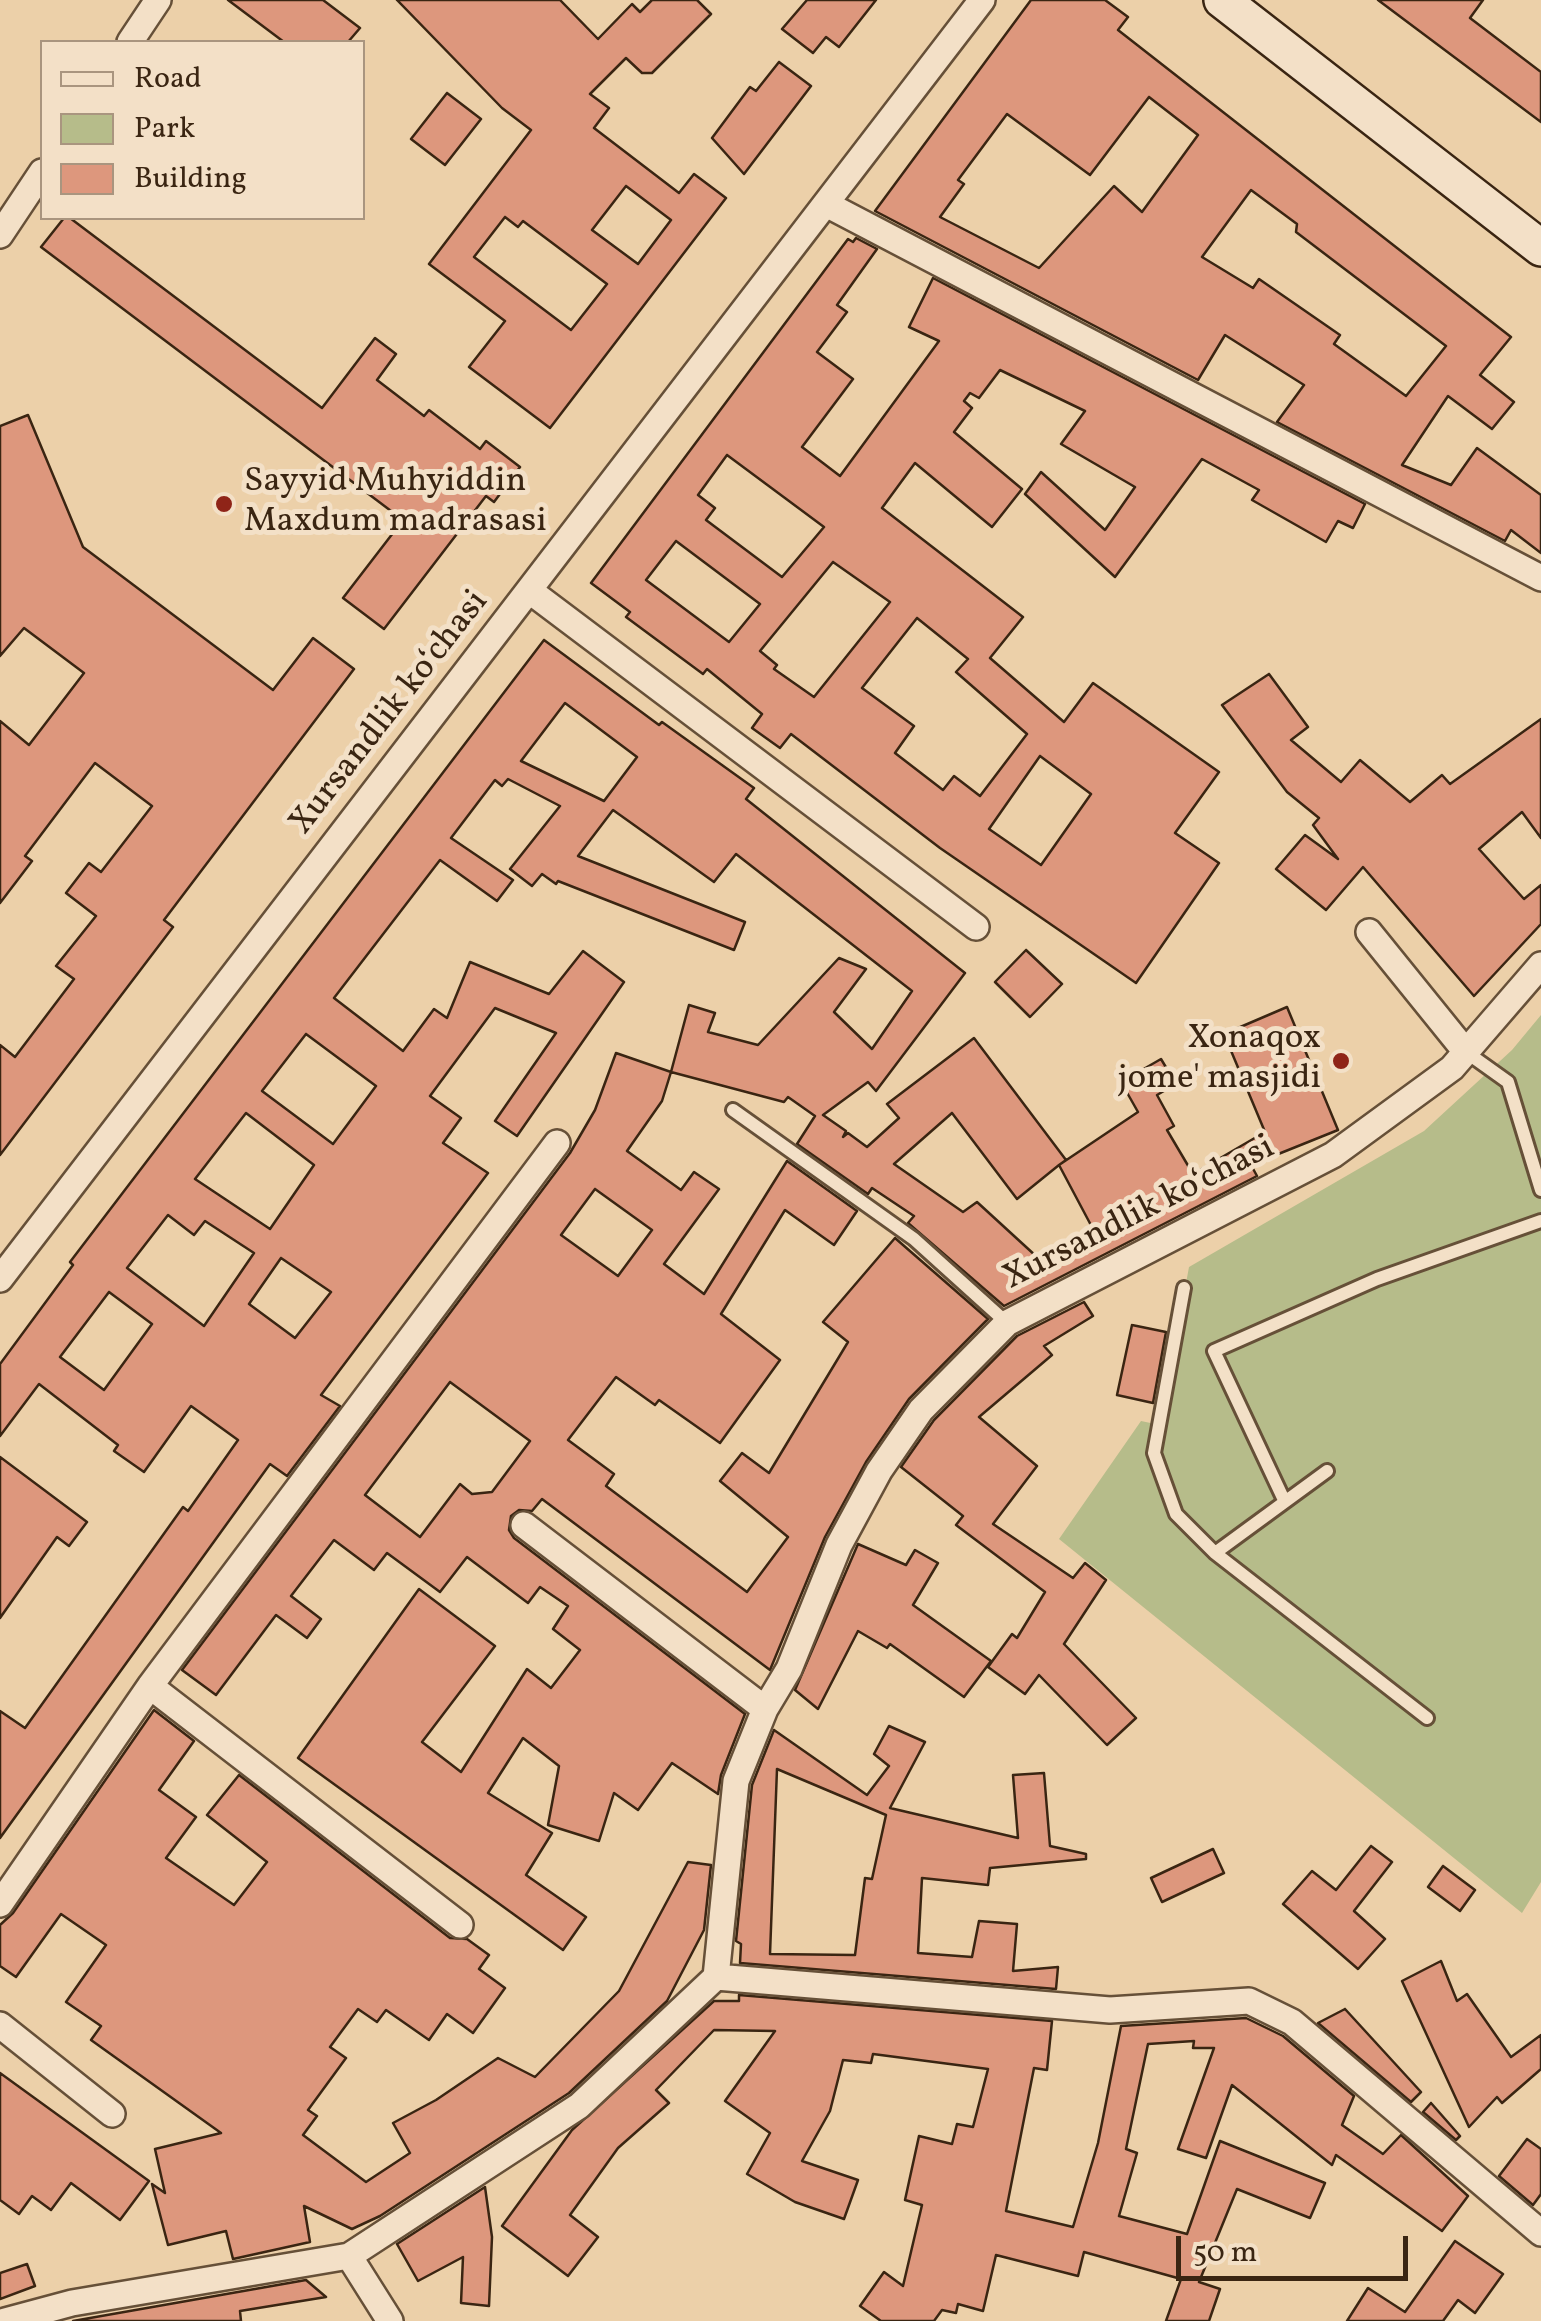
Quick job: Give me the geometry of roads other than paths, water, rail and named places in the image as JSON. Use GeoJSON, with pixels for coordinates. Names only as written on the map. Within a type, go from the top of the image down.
{"type":"FeatureCollection","features":[{"type":"Feature","properties":{"kind":"main road"},"geometry":{"type":"LineString","coordinates":[[1222,0],[1541,248]]}},
{"type":"Feature","properties":{"kind":"street"},"geometry":{"type":"LineString","coordinates":[[131,40],[158,0]]}},
{"type":"Feature","properties":{"kind":"street","name":"Xursandlik koʻchasi"},"geometry":{"type":"LineString","coordinates":[[0,1279],[982,0]]}},
{"type":"Feature","properties":{"kind":"street"},"geometry":{"type":"LineString","coordinates":[[1,230],[40,175]]}},
{"type":"Feature","properties":{"kind":"street"},"geometry":{"type":"LineString","coordinates":[[826,204],[1541,578]]}},
{"type":"Feature","properties":{"kind":"street"},"geometry":{"type":"LineString","coordinates":[[530,591],[976,927]]}},
{"type":"Feature","properties":{"kind":"street"},"geometry":{"type":"LineString","coordinates":[[1369,932],[1466,1052]]}},
{"type":"Feature","properties":{"kind":"street","name":"Xursandlik koʻchasi"},"geometry":{"type":"LineString","coordinates":[[716,1977],[736,1781],[765,1710],[789,1670],[839,1545],[878,1471],[921,1410],[1007,1322],[1333,1155],[1452,1068],[1541,966]]}},
{"type":"Feature","properties":{"kind":"street"},"geometry":{"type":"LineString","coordinates":[[0,1904],[150,1686],[558,1143]]}},
{"type":"Feature","properties":{"kind":"street"},"geometry":{"type":"LineString","coordinates":[[524,1525],[765,1710]]}},
{"type":"Feature","properties":{"kind":"street"},"geometry":{"type":"LineString","coordinates":[[150,1686],[460,1925]]}},
{"type":"Feature","properties":{"kind":"street"},"geometry":{"type":"LineString","coordinates":[[5,2321],[72,2303],[349,2256],[578,2106],[716,1977],[1110,2010],[1249,2001],[1292,2022],[1541,2233]]}},
{"type":"Feature","properties":{"kind":"street"},"geometry":{"type":"LineString","coordinates":[[0,2025],[112,2114]]}},
{"type":"Feature","properties":{"kind":"street"},"geometry":{"type":"LineString","coordinates":[[349,2256],[390,2321]]}},
{"type":"Feature","properties":{"kind":"lane"},"geometry":{"type":"LineString","coordinates":[[1466,1052],[1508,1082],[1541,1190]]}},
{"type":"Feature","properties":{"kind":"lane"},"geometry":{"type":"LineString","coordinates":[[732,1110],[914,1239],[1007,1322]]}},
{"type":"Feature","properties":{"kind":"lane"},"geometry":{"type":"LineString","coordinates":[[1284,1500],[1214,1351],[1376,1279],[1541,1221]]}},
{"type":"Feature","properties":{"kind":"lane"},"geometry":{"type":"LineString","coordinates":[[1184,1288],[1154,1453],[1176,1514],[1215,1553],[1427,1718]]}},
{"type":"Feature","properties":{"kind":"lane"},"geometry":{"type":"LineString","coordinates":[[1215,1553],[1327,1471]]}},
{"type":"Feature","properties":{"kind":"place","name":"Sayyid Muhyiddin Maxdum madrasasi"},"geometry":{"type":"Point","coordinates":[224,504]}},
{"type":"Feature","properties":{"kind":"place","name":"Xonaqox jome' masjidi"},"geometry":{"type":"Point","coordinates":[1341,1061]}}]}
